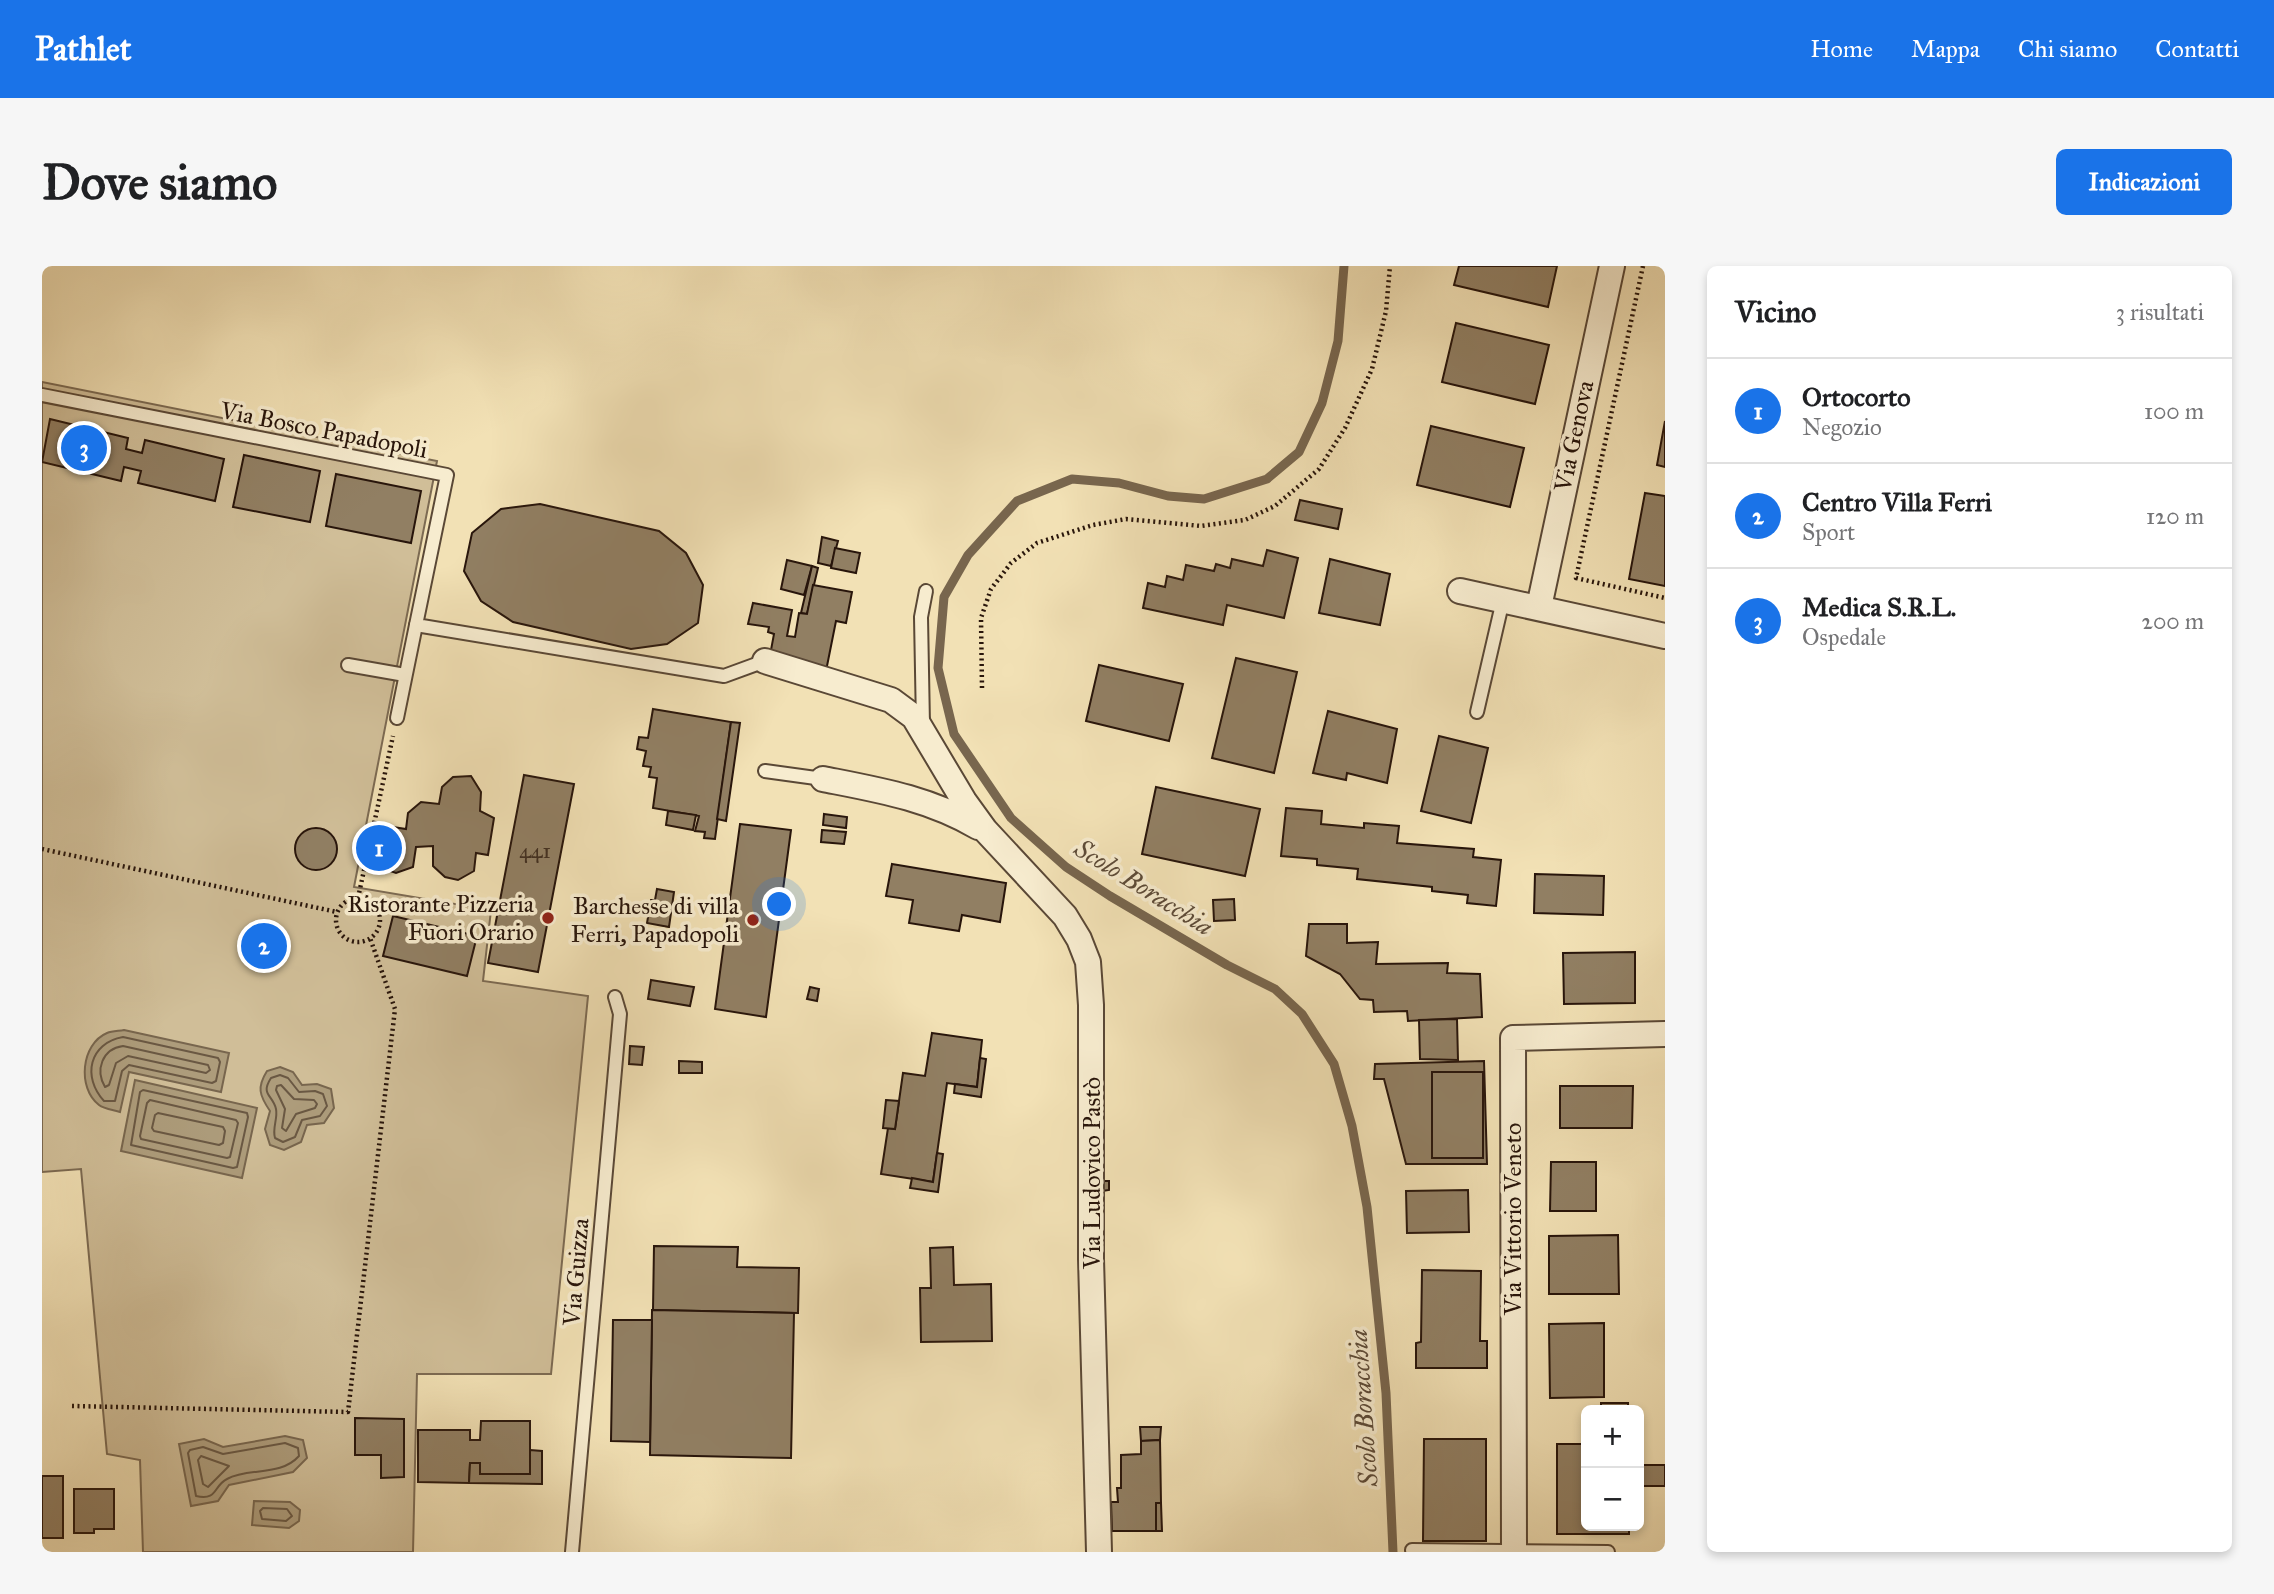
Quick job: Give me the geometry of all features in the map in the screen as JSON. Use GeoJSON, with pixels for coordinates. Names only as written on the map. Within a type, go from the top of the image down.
{"type":"FeatureCollection","features":[{"type":"Feature","properties":{"kind":"street","name":"Via Genova"},"geometry":{"type":"LineString","coordinates":[[1539,607],[1612,266]]}},
{"type":"Feature","properties":{"kind":"street"},"geometry":{"type":"LineString","coordinates":[[1461,591],[1665,636]]}},
{"type":"Feature","properties":{"kind":"street","name":"Via Ludovico Pastò"},"geometry":{"type":"LineString","coordinates":[[765,661],[891,700],[914,717],[964,801],[985,830],[1065,916],[1079,939],[1088,962],[1091,1005],[1091,1259],[1099,1552]]}},
{"type":"Feature","properties":{"kind":"street","name":"Via Ludovico Pastò"},"geometry":{"type":"LineString","coordinates":[[823,779],[917,799],[953,812],[985,830]]}},
{"type":"Feature","properties":{"kind":"street","name":"Via Vittorio Veneto"},"geometry":{"type":"LineString","coordinates":[[1514,1552],[1513,1038],[1665,1034]]}},
{"type":"Feature","properties":{"kind":"lane","name":"Via Bosco Papadopoli"},"geometry":{"type":"LineString","coordinates":[[42,396],[447,475],[397,718]]}},
{"type":"Feature","properties":{"kind":"lane"},"geometry":{"type":"LineString","coordinates":[[923,732],[921,617],[926,591]]}},
{"type":"Feature","properties":{"kind":"lane"},"geometry":{"type":"LineString","coordinates":[[1477,712],[1503,600]]}},
{"type":"Feature","properties":{"kind":"lane"},"geometry":{"type":"LineString","coordinates":[[416,625],[724,676],[765,661]]}},
{"type":"Feature","properties":{"kind":"lane"},"geometry":{"type":"LineString","coordinates":[[348,665],[405,675]]}},
{"type":"Feature","properties":{"kind":"lane"},"geometry":{"type":"LineString","coordinates":[[765,771],[823,779]]}},
{"type":"Feature","properties":{"kind":"lane","name":"Via Guizza"},"geometry":{"type":"LineString","coordinates":[[572,1552],[620,1014],[615,997]]}},
{"type":"Feature","properties":{"kind":"lane"},"geometry":{"type":"LineString","coordinates":[[1412,1550],[1608,1552]]}},
{"type":"Feature","properties":{"kind":"path"},"geometry":{"type":"LineString","coordinates":[[982,688],[981,618],[991,589],[1011,563],[1037,543],[1093,525],[1126,519],[1201,526],[1245,520],[1275,506],[1319,470],[1346,428],[1372,369],[1385,311],[1390,266]]}},
{"type":"Feature","properties":{"kind":"path"},"geometry":{"type":"LineString","coordinates":[[1643,266],[1576,578],[1665,598]]}},
{"type":"Feature","properties":{"kind":"path"},"geometry":{"type":"LineString","coordinates":[[358,898],[397,718]]}},
{"type":"Feature","properties":{"kind":"path"},"geometry":{"type":"LineString","coordinates":[[42,849],[337,912]]}},
{"type":"Feature","properties":{"kind":"path"},"geometry":{"type":"LineString","coordinates":[[358,898],[369,901],[379,913],[378,928],[370,938],[362,941],[345,937],[338,929],[337,912],[342,904],[358,898]]}},
{"type":"Feature","properties":{"kind":"path"},"geometry":{"type":"LineString","coordinates":[[72,1406],[348,1412],[395,1009],[370,938]]}},
{"type":"Feature","properties":{"kind":"shaded area"},"geometry":{"type":"Polygon","coordinates":[[[42,382],[437,461],[354,887],[491,910],[483,981],[588,996],[551,1374],[417,1374],[413,1552],[143,1552],[140,1460],[107,1454],[81,1169],[42,1172],[42,382]]]}},
{"type":"Feature","properties":{"kind":"water"},"geometry":{"type":"Polygon","coordinates":[[[124,1030],[229,1053],[221,1092],[129,1072],[120,1112],[101,1106],[87,1088],[87,1056],[98,1039],[109,1032],[124,1030]]]}},
{"type":"Feature","properties":{"kind":"water"},"geometry":{"type":"Polygon","coordinates":[[[280,1067],[293,1072],[302,1085],[317,1084],[331,1089],[334,1108],[324,1123],[307,1125],[301,1142],[284,1150],[270,1145],[265,1129],[270,1111],[261,1091],[267,1071],[280,1067]]]}},
{"type":"Feature","properties":{"kind":"water"},"geometry":{"type":"Polygon","coordinates":[[[135,1080],[257,1108],[242,1178],[121,1151],[135,1080]]]}},
{"type":"Feature","properties":{"kind":"water"},"geometry":{"type":"Polygon","coordinates":[[[285,1436],[303,1440],[307,1458],[293,1472],[229,1485],[218,1501],[191,1506],[179,1444],[204,1439],[223,1447],[285,1436]]]}},
{"type":"Feature","properties":{"kind":"water"},"geometry":{"type":"Polygon","coordinates":[[[254,1501],[290,1502],[300,1510],[299,1521],[289,1528],[252,1525],[254,1501]]]}},
{"type":"Feature","properties":{"kind":"building"},"geometry":{"type":"Polygon","coordinates":[[[1459,266],[1557,266],[1548,307],[1454,285],[1459,266]]]}},
{"type":"Feature","properties":{"kind":"building"},"geometry":{"type":"Polygon","coordinates":[[[1456,323],[1549,345],[1535,404],[1442,382],[1456,323]]]}},
{"type":"Feature","properties":{"kind":"building"},"geometry":{"type":"Polygon","coordinates":[[[50,419],[128,438],[126,449],[142,453],[145,440],[224,459],[215,501],[138,483],[141,471],[124,467],[121,481],[42,462],[50,419]]]}},
{"type":"Feature","properties":{"kind":"building"},"geometry":{"type":"Polygon","coordinates":[[[1665,421],[1665,467],[1657,465],[1665,421]]]}},
{"type":"Feature","properties":{"kind":"building"},"geometry":{"type":"Polygon","coordinates":[[[1431,426],[1524,448],[1510,507],[1417,485],[1431,426]]]}},
{"type":"Feature","properties":{"kind":"building"},"geometry":{"type":"Polygon","coordinates":[[[244,455],[320,471],[310,522],[233,507],[244,455]]]}},
{"type":"Feature","properties":{"kind":"building"},"geometry":{"type":"Polygon","coordinates":[[[336,474],[421,491],[411,543],[326,526],[336,474]]]}},
{"type":"Feature","properties":{"kind":"building"},"geometry":{"type":"Polygon","coordinates":[[[1645,493],[1665,496],[1665,586],[1629,579],[1645,493]]]}},
{"type":"Feature","properties":{"kind":"building"},"geometry":{"type":"Polygon","coordinates":[[[1300,500],[1342,509],[1338,529],[1295,520],[1300,500]]]}},
{"type":"Feature","properties":{"kind":"building"},"geometry":{"type":"Polygon","coordinates":[[[540,504],[659,531],[686,553],[703,585],[698,623],[667,644],[631,649],[513,622],[481,601],[464,571],[472,533],[501,509],[540,504]]]}},
{"type":"Feature","properties":{"kind":"building"},"geometry":{"type":"Polygon","coordinates":[[[822,537],[838,541],[831,566],[818,563],[822,537]]]}},
{"type":"Feature","properties":{"kind":"building"},"geometry":{"type":"Polygon","coordinates":[[[835,548],[860,553],[856,573],[831,568],[835,548]]]}},
{"type":"Feature","properties":{"kind":"building"},"geometry":{"type":"Polygon","coordinates":[[[1267,550],[1298,558],[1284,618],[1227,605],[1223,625],[1143,608],[1148,583],[1165,587],[1167,576],[1183,580],[1186,565],[1214,571],[1216,564],[1230,568],[1232,559],[1263,566],[1267,550]]]}},
{"type":"Feature","properties":{"kind":"building"},"geometry":{"type":"Polygon","coordinates":[[[1330,559],[1390,574],[1380,625],[1319,613],[1330,559]]]}},
{"type":"Feature","properties":{"kind":"building"},"geometry":{"type":"Polygon","coordinates":[[[787,560],[812,566],[804,595],[781,589],[787,560]]]}},
{"type":"Feature","properties":{"kind":"building"},"geometry":{"type":"Polygon","coordinates":[[[812,566],[818,568],[807,614],[801,613],[812,566]]]}},
{"type":"Feature","properties":{"kind":"building"},"geometry":{"type":"Polygon","coordinates":[[[813,585],[852,592],[846,623],[836,621],[826,671],[796,666],[797,658],[779,655],[771,650],[774,634],[768,632],[769,627],[748,624],[753,603],[792,610],[787,636],[795,637],[799,613],[807,614],[813,585]]]}},
{"type":"Feature","properties":{"kind":"building"},"geometry":{"type":"Polygon","coordinates":[[[1236,658],[1297,672],[1274,773],[1212,758],[1236,658]]]}},
{"type":"Feature","properties":{"kind":"building"},"geometry":{"type":"Polygon","coordinates":[[[1099,665],[1183,684],[1169,741],[1086,721],[1099,665]]]}},
{"type":"Feature","properties":{"kind":"building"},"geometry":{"type":"Polygon","coordinates":[[[653,709],[731,722],[715,839],[704,838],[705,832],[695,831],[699,816],[653,808],[657,778],[649,777],[651,767],[643,766],[646,751],[637,749],[639,737],[648,738],[653,709]]]}},
{"type":"Feature","properties":{"kind":"building"},"geometry":{"type":"Polygon","coordinates":[[[1328,711],[1397,729],[1387,783],[1347,773],[1346,780],[1313,773],[1328,711]]]}},
{"type":"Feature","properties":{"kind":"building"},"geometry":{"type":"Polygon","coordinates":[[[731,722],[740,723],[726,821],[717,819],[731,722]]]}},
{"type":"Feature","properties":{"kind":"building"},"geometry":{"type":"Polygon","coordinates":[[[1439,736],[1488,748],[1471,823],[1421,811],[1439,736]]]}},
{"type":"Feature","properties":{"kind":"building","name":"Barchesse di villa Ferri, Papadopoli"},"geometry":{"type":"Polygon","coordinates":[[[524,775],[574,784],[538,972],[488,963],[524,775]]]}},
{"type":"Feature","properties":{"kind":"building"},"geometry":{"type":"Polygon","coordinates":[[[471,776],[481,792],[480,811],[494,818],[488,855],[476,853],[474,871],[458,880],[445,877],[433,866],[433,846],[416,847],[413,867],[396,873],[384,869],[373,856],[373,840],[387,826],[406,829],[408,813],[421,802],[439,804],[442,787],[453,777],[471,776]]]}},
{"type":"Feature","properties":{"kind":"building"},"geometry":{"type":"Polygon","coordinates":[[[1156,787],[1260,809],[1245,876],[1142,854],[1156,787]]]}},
{"type":"Feature","properties":{"kind":"building"},"geometry":{"type":"Polygon","coordinates":[[[1286,808],[1322,811],[1321,824],[1364,828],[1364,823],[1399,826],[1397,843],[1474,849],[1473,857],[1501,860],[1496,906],[1467,903],[1468,895],[1432,891],[1432,887],[1357,879],[1358,869],[1317,865],[1317,859],[1281,856],[1286,808]]]}},
{"type":"Feature","properties":{"kind":"building"},"geometry":{"type":"Polygon","coordinates":[[[668,811],[696,815],[693,830],[666,825],[668,811]]]}},
{"type":"Feature","properties":{"kind":"building"},"geometry":{"type":"Polygon","coordinates":[[[824,814],[847,817],[846,828],[823,825],[824,814]]]}},
{"type":"Feature","properties":{"kind":"building","name":"Barchesse di villa Ferri, Papadopoli"},"geometry":{"type":"Polygon","coordinates":[[[740,824],[791,830],[766,1017],[715,1009],[740,824]]]}},
{"type":"Feature","properties":{"kind":"building"},"geometry":{"type":"Polygon","coordinates":[[[316,828],[331,834],[337,849],[331,864],[316,870],[301,864],[295,849],[301,834],[316,828]]]}},
{"type":"Feature","properties":{"kind":"building"},"geometry":{"type":"Polygon","coordinates":[[[822,830],[846,832],[844,844],[821,842],[822,830]]]}},
{"type":"Feature","properties":{"kind":"building"},"geometry":{"type":"Polygon","coordinates":[[[892,864],[1006,883],[1000,922],[962,915],[959,931],[909,923],[913,900],[886,896],[892,864]]]}},
{"type":"Feature","properties":{"kind":"building"},"geometry":{"type":"Polygon","coordinates":[[[1535,874],[1604,876],[1603,915],[1534,913],[1535,874]]]}},
{"type":"Feature","properties":{"kind":"building"},"geometry":{"type":"Polygon","coordinates":[[[657,889],[674,892],[669,927],[647,923],[651,900],[655,900],[657,889]]]}},
{"type":"Feature","properties":{"kind":"building"},"geometry":{"type":"Polygon","coordinates":[[[1234,899],[1235,920],[1214,921],[1213,900],[1234,899]]]}},
{"type":"Feature","properties":{"kind":"building"},"geometry":{"type":"Polygon","coordinates":[[[393,916],[477,936],[467,976],[383,956],[393,916]]]}},
{"type":"Feature","properties":{"kind":"building"},"geometry":{"type":"Polygon","coordinates":[[[1309,924],[1347,924],[1347,943],[1378,942],[1376,964],[1448,963],[1447,973],[1480,974],[1482,1017],[1408,1021],[1407,1011],[1374,1012],[1373,1000],[1360,999],[1340,974],[1306,956],[1309,924]]]}},
{"type":"Feature","properties":{"kind":"building"},"geometry":{"type":"Polygon","coordinates":[[[1635,952],[1635,1003],[1564,1004],[1563,953],[1635,952]]]}},
{"type":"Feature","properties":{"kind":"building"},"geometry":{"type":"Polygon","coordinates":[[[651,980],[694,987],[690,1006],[648,999],[651,980]]]}},
{"type":"Feature","properties":{"kind":"building"},"geometry":{"type":"Polygon","coordinates":[[[810,987],[819,989],[817,1001],[807,999],[810,987]]]}},
{"type":"Feature","properties":{"kind":"building"},"geometry":{"type":"Polygon","coordinates":[[[1457,1019],[1458,1060],[1420,1059],[1419,1020],[1457,1019]]]}},
{"type":"Feature","properties":{"kind":"building"},"geometry":{"type":"Polygon","coordinates":[[[932,1033],[982,1040],[977,1087],[947,1083],[933,1182],[881,1174],[888,1128],[895,1129],[903,1073],[925,1076],[932,1033]]]}},
{"type":"Feature","properties":{"kind":"building"},"geometry":{"type":"Polygon","coordinates":[[[630,1046],[644,1047],[642,1065],[629,1064],[630,1046]]]}},
{"type":"Feature","properties":{"kind":"building"},"geometry":{"type":"Polygon","coordinates":[[[980,1058],[986,1059],[981,1097],[954,1093],[955,1084],[977,1087],[980,1058]]]}},
{"type":"Feature","properties":{"kind":"building"},"geometry":{"type":"Polygon","coordinates":[[[679,1061],[702,1062],[702,1073],[679,1073],[679,1061]]]}},
{"type":"Feature","properties":{"kind":"building"},"geometry":{"type":"Polygon","coordinates":[[[1484,1061],[1487,1164],[1406,1164],[1384,1079],[1374,1079],[1375,1064],[1484,1061]]]}},
{"type":"Feature","properties":{"kind":"building"},"geometry":{"type":"Polygon","coordinates":[[[1432,1072],[1483,1072],[1483,1158],[1432,1158],[1432,1072]]]}},
{"type":"Feature","properties":{"kind":"building"},"geometry":{"type":"Polygon","coordinates":[[[1560,1086],[1633,1086],[1632,1128],[1560,1128],[1560,1086]]]}},
{"type":"Feature","properties":{"kind":"building"},"geometry":{"type":"Polygon","coordinates":[[[886,1100],[899,1101],[895,1129],[883,1128],[886,1100]]]}},
{"type":"Feature","properties":{"kind":"building"},"geometry":{"type":"Polygon","coordinates":[[[937,1153],[943,1154],[938,1192],[910,1188],[912,1178],[933,1182],[937,1153]]]}},
{"type":"Feature","properties":{"kind":"building"},"geometry":{"type":"Polygon","coordinates":[[[1551,1162],[1596,1162],[1596,1211],[1550,1211],[1551,1162]]]}},
{"type":"Feature","properties":{"kind":"building"},"geometry":{"type":"Polygon","coordinates":[[[1102,1181],[1109,1181],[1109,1190],[1102,1191],[1102,1181]]]}},
{"type":"Feature","properties":{"kind":"building"},"geometry":{"type":"Polygon","coordinates":[[[1468,1190],[1469,1232],[1407,1233],[1406,1191],[1468,1190]]]}},
{"type":"Feature","properties":{"kind":"building"},"geometry":{"type":"Polygon","coordinates":[[[1618,1235],[1619,1294],[1549,1294],[1549,1236],[1618,1235]]]}},
{"type":"Feature","properties":{"kind":"building"},"geometry":{"type":"Polygon","coordinates":[[[654,1246],[738,1247],[737,1267],[799,1268],[798,1313],[653,1310],[654,1246]]]}},
{"type":"Feature","properties":{"kind":"building"},"geometry":{"type":"Polygon","coordinates":[[[953,1247],[954,1285],[991,1284],[992,1341],[921,1342],[920,1288],[931,1288],[930,1248],[953,1247]]]}},
{"type":"Feature","properties":{"kind":"building"},"geometry":{"type":"Polygon","coordinates":[[[1422,1270],[1481,1271],[1480,1341],[1487,1341],[1487,1368],[1416,1368],[1416,1343],[1421,1342],[1422,1270]]]}},
{"type":"Feature","properties":{"kind":"building"},"geometry":{"type":"Polygon","coordinates":[[[652,1310],[794,1313],[791,1458],[650,1455],[652,1310]]]}},
{"type":"Feature","properties":{"kind":"building"},"geometry":{"type":"Polygon","coordinates":[[[613,1320],[652,1320],[650,1442],[611,1441],[613,1320]]]}},
{"type":"Feature","properties":{"kind":"building"},"geometry":{"type":"Polygon","coordinates":[[[1604,1323],[1604,1397],[1550,1398],[1549,1324],[1604,1323]]]}},
{"type":"Feature","properties":{"kind":"building"},"geometry":{"type":"Polygon","coordinates":[[[1601,1403],[1628,1403],[1628,1405],[1601,1403]]]}},
{"type":"Feature","properties":{"kind":"building"},"geometry":{"type":"Polygon","coordinates":[[[355,1418],[404,1419],[404,1477],[381,1478],[381,1455],[355,1455],[355,1418]]]}},
{"type":"Feature","properties":{"kind":"building"},"geometry":{"type":"Polygon","coordinates":[[[481,1421],[530,1421],[530,1474],[480,1474],[480,1463],[470,1463],[469,1483],[418,1482],[418,1430],[470,1430],[470,1440],[480,1440],[481,1421]]]}},
{"type":"Feature","properties":{"kind":"building"},"geometry":{"type":"Polygon","coordinates":[[[1140,1427],[1161,1427],[1160,1440],[1141,1441],[1140,1427]]]}},
{"type":"Feature","properties":{"kind":"building"},"geometry":{"type":"Polygon","coordinates":[[[1424,1439],[1486,1439],[1486,1541],[1423,1541],[1424,1439]]]}},
{"type":"Feature","properties":{"kind":"building"},"geometry":{"type":"Polygon","coordinates":[[[1160,1440],[1161,1503],[1156,1503],[1156,1531],[1112,1531],[1111,1502],[1118,1502],[1117,1488],[1121,1488],[1121,1455],[1141,1454],[1141,1441],[1160,1440]]]}},
{"type":"Feature","properties":{"kind":"building"},"geometry":{"type":"Polygon","coordinates":[[[1557,1444],[1581,1444],[1581,1531],[1629,1531],[1629,1534],[1557,1534],[1557,1444]]]}},
{"type":"Feature","properties":{"kind":"building"},"geometry":{"type":"Polygon","coordinates":[[[530,1450],[542,1451],[542,1484],[469,1483],[470,1463],[480,1463],[480,1474],[530,1474],[530,1450]]]}},
{"type":"Feature","properties":{"kind":"building"},"geometry":{"type":"Polygon","coordinates":[[[1644,1465],[1665,1465],[1665,1486],[1644,1486],[1644,1465]]]}},
{"type":"Feature","properties":{"kind":"building"},"geometry":{"type":"Polygon","coordinates":[[[42,1476],[63,1476],[63,1538],[42,1538],[42,1476]]]}},
{"type":"Feature","properties":{"kind":"building"},"geometry":{"type":"Polygon","coordinates":[[[74,1489],[114,1489],[114,1529],[74,1533],[74,1489]]]}},
{"type":"Feature","properties":{"kind":"building"},"geometry":{"type":"Polygon","coordinates":[[[1156,1503],[1161,1503],[1162,1531],[1156,1531],[1156,1503]]]}},
{"type":"Feature","properties":{"kind":"waterway","name":"Scolo Boracchia"},"geometry":{"type":"LineString","coordinates":[[1344,266],[1338,341],[1322,403],[1299,452],[1267,479],[1204,499],[1168,496],[1119,483],[1072,479],[1017,501],[968,555],[944,597],[938,668],[954,734],[1011,818],[1066,867],[1110,896],[1227,965],[1275,989],[1302,1014],[1334,1064],[1352,1126],[1367,1207],[1386,1393],[1393,1552]]}},
{"type":"Feature","properties":{"kind":"place","name":"Medica S.R.L."},"geometry":{"type":"Point","coordinates":[84,448]}},
{"type":"Feature","properties":{"kind":"place","name":"Ortocorto"},"geometry":{"type":"Point","coordinates":[379,848]}},
{"type":"Feature","properties":{"kind":"place","name":"Ristorante Pizzeria Fuori Orario"},"geometry":{"type":"Point","coordinates":[548,918]}},
{"type":"Feature","properties":{"kind":"place","name":"Barchesse di villa Ferri, Papadopoli"},"geometry":{"type":"Point","coordinates":[753,920]}},
{"type":"Feature","properties":{"kind":"place","name":"Centro Villa Ferri"},"geometry":{"type":"Point","coordinates":[264,946]}}]}
